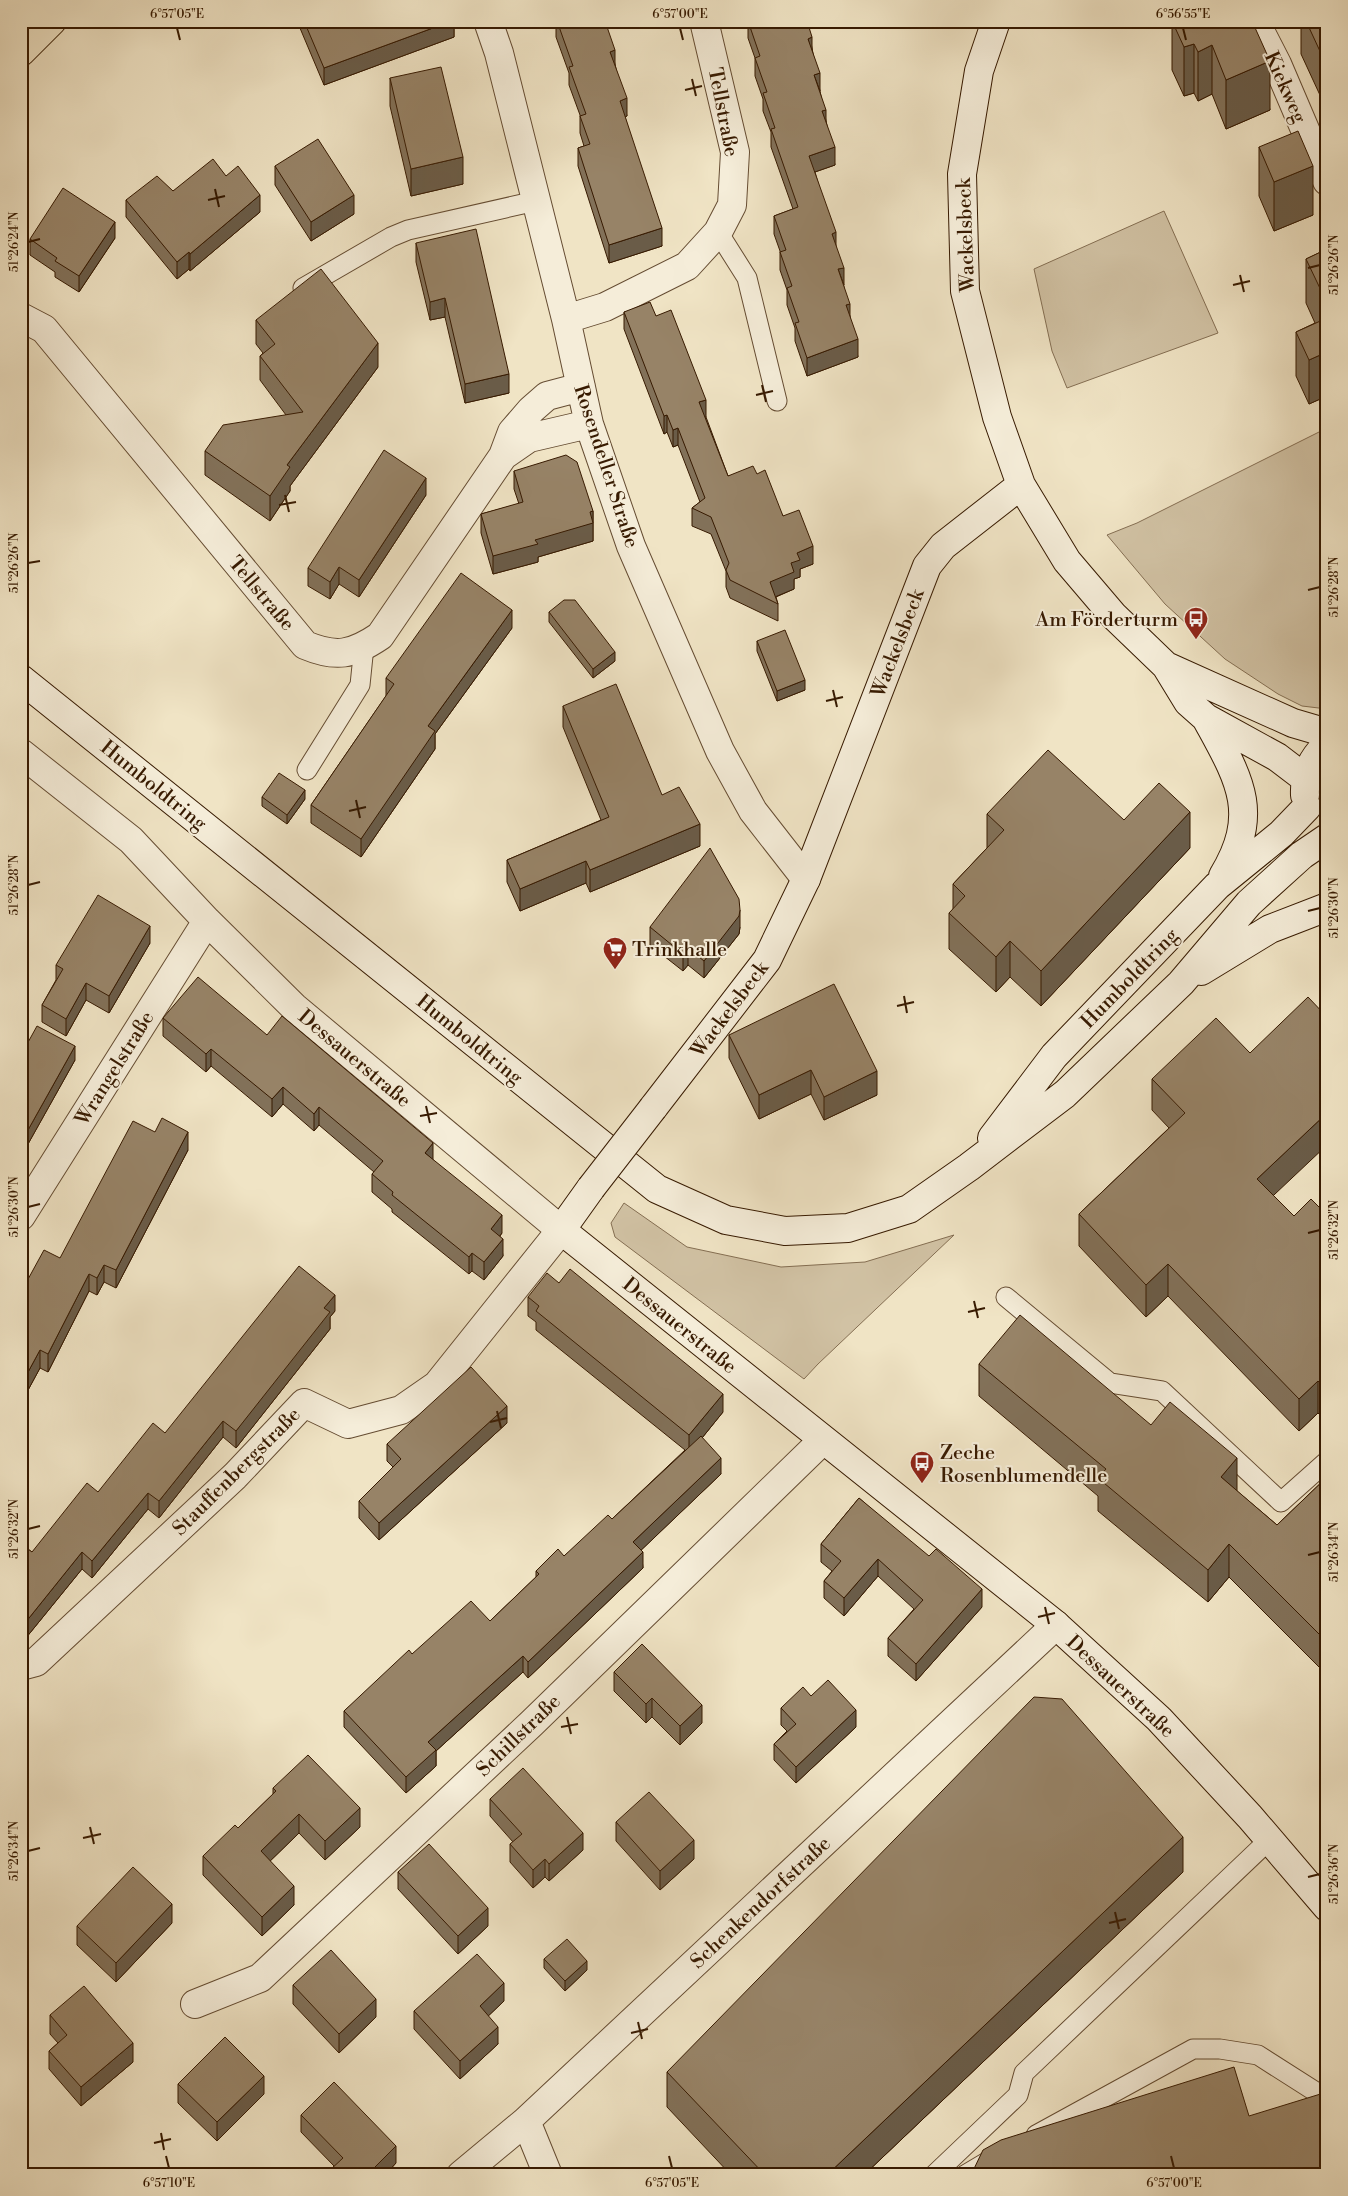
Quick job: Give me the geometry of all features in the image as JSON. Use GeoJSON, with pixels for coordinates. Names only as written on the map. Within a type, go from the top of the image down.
{"type":"FeatureCollection","features":[{"type":"Feature","properties":{"kind":"highway"},"geometry":{"type":"LineString","coordinates":[[21,52],[52,21]]}},
{"type":"Feature","properties":{"kind":"street","name":"Rosendeller Straße"},"geometry":{"type":"LineString","coordinates":[[488,21],[499,53],[566,319],[589,424],[631,546],[720,751],[753,811],[806,879]]}},
{"type":"Feature","properties":{"kind":"street","name":"Tellstraße"},"geometry":{"type":"LineString","coordinates":[[566,319],[605,307],[687,266],[718,232],[732,205],[735,152],[704,21]]}},
{"type":"Feature","properties":{"kind":"street","name":"Wackelsbeck"},"geometry":{"type":"LineString","coordinates":[[560,1230],[768,960],[806,879],[927,566],[943,546],[1021,485],[997,418],[965,291],[962,174],[979,71],[996,21]]}},
{"type":"Feature","properties":{"kind":"street","name":"Kiekweg"},"geometry":{"type":"LineString","coordinates":[[1255,21],[1277,64],[1327,181]]}},
{"type":"Feature","properties":{"kind":"street","name":"Tellstraße"},"geometry":{"type":"LineString","coordinates":[[21,317],[44,329],[305,645],[321,652],[336,654],[353,651],[380,636],[503,456],[512,432],[531,410],[547,396],[581,387]]}},
{"type":"Feature","properties":{"kind":"street","name":"Tellstraße"},"geometry":{"type":"LineString","coordinates":[[503,456],[528,438],[589,424]]}},
{"type":"Feature","properties":{"kind":"street"},"geometry":{"type":"LineString","coordinates":[[1021,485],[1067,561],[1113,615],[1166,666],[1188,702],[1206,718],[1277,757],[1306,779]]}},
{"type":"Feature","properties":{"kind":"street"},"geometry":{"type":"LineString","coordinates":[[1166,666],[1293,723],[1327,733]]}},
{"type":"Feature","properties":{"kind":"street","name":"Humboldtring"},"geometry":{"type":"LineString","coordinates":[[21,679],[657,1189],[726,1220],[785,1231],[848,1228],[909,1209],[970,1167],[1065,1094],[1181,983],[1249,903],[1302,855],[1327,838]]}},
{"type":"Feature","properties":{"kind":"street"},"geometry":{"type":"LineString","coordinates":[[1206,718],[1232,766],[1244,802],[1244,827],[1236,855],[1217,886]]}},
{"type":"Feature","properties":{"kind":"street"},"geometry":{"type":"LineString","coordinates":[[1327,744],[1314,757],[1306,779],[1307,807],[1315,824],[1327,838]]}},
{"type":"Feature","properties":{"kind":"street","name":"Dessauerstraße"},"geometry":{"type":"LineString","coordinates":[[21,753],[131,840],[207,921],[294,1007],[560,1230],[1056,1625],[1159,1719],[1327,1907]]}},
{"type":"Feature","properties":{"kind":"street","name":"Humboldtring"},"geometry":{"type":"LineString","coordinates":[[970,1167],[1054,1056],[1217,886],[1281,834],[1307,807]]}},
{"type":"Feature","properties":{"kind":"street"},"geometry":{"type":"LineString","coordinates":[[1181,983],[1270,928],[1327,907]]}},
{"type":"Feature","properties":{"kind":"street","name":"Wrangelstraße"},"geometry":{"type":"LineString","coordinates":[[21,1216],[207,921]]}},
{"type":"Feature","properties":{"kind":"street","name":"Stauffenbergstraße"},"geometry":{"type":"LineString","coordinates":[[21,1666],[36,1662],[235,1476],[304,1403],[348,1424],[401,1410],[437,1385],[560,1230]]}},
{"type":"Feature","properties":{"kind":"street","name":"Schillstraße"},"geometry":{"type":"LineString","coordinates":[[195,2004],[260,1978],[532,1723],[823,1440]]}},
{"type":"Feature","properties":{"kind":"street","name":"Schenkendorfstraße"},"geometry":{"type":"LineString","coordinates":[[461,2175],[526,2121],[1056,1625]]}},
{"type":"Feature","properties":{"kind":"street"},"geometry":{"type":"LineString","coordinates":[[526,2121],[548,2175]]}},
{"type":"Feature","properties":{"kind":"lane"},"geometry":{"type":"LineString","coordinates":[[285,299],[391,236],[408,230],[536,201]]}},
{"type":"Feature","properties":{"kind":"lane"},"geometry":{"type":"LineString","coordinates":[[718,232],[747,278],[777,401]]}},
{"type":"Feature","properties":{"kind":"lane"},"geometry":{"type":"LineString","coordinates":[[307,770],[360,685],[364,646]]}},
{"type":"Feature","properties":{"kind":"lane"},"geometry":{"type":"LineString","coordinates":[[1006,1297],[1110,1383],[1162,1391],[1281,1502],[1327,1461]]}},
{"type":"Feature","properties":{"kind":"lane"},"geometry":{"type":"LineString","coordinates":[[934,2175],[1018,2095],[1024,2074],[1269,1840]]}},
{"type":"Feature","properties":{"kind":"lane"},"geometry":{"type":"LineString","coordinates":[[965,2175],[1192,2048],[1220,2049],[1258,2055],[1327,2099]]}},
{"type":"Feature","properties":{"kind":"shaded area"},"geometry":{"type":"Polygon","coordinates":[[[1164,211],[1218,333],[1067,388],[1052,351],[1034,269],[1164,211]]]}},
{"type":"Feature","properties":{"kind":"shaded area"},"geometry":{"type":"Polygon","coordinates":[[[1327,428],[1327,709],[1302,706],[1278,694],[1225,659],[1165,604],[1107,535],[1137,523],[1327,428]]]}},
{"type":"Feature","properties":{"kind":"shaded area"},"geometry":{"type":"Polygon","coordinates":[[[624,1203],[687,1247],[781,1267],[865,1262],[954,1235],[804,1379],[615,1237],[611,1223],[624,1203]]]}},
{"type":"Feature","properties":{"kind":"building"},"geometry":{"type":"Polygon","coordinates":[[[304,21],[452,21],[324,68],[304,21]]]}},
{"type":"Feature","properties":{"kind":"building"},"geometry":{"type":"Polygon","coordinates":[[[557,21],[605,21],[615,50],[610,52],[627,98],[620,101],[662,228],[609,245],[578,148],[590,144],[580,116],[586,114],[569,67],[573,66],[557,21]]]}},
{"type":"Feature","properties":{"kind":"building"},"geometry":{"type":"Polygon","coordinates":[[[748,21],[807,21],[812,37],[808,39],[820,73],[814,75],[826,110],[822,111],[835,147],[809,156],[836,232],[832,234],[844,268],[838,269],[850,304],[846,305],[858,339],[807,358],[795,323],[799,322],[787,288],[792,286],[780,252],[786,250],[774,216],[798,207],[771,129],[775,128],[763,93],[767,92],[755,58],[760,56],[748,21]]]}},
{"type":"Feature","properties":{"kind":"building"},"geometry":{"type":"Polygon","coordinates":[[[1172,21],[1252,21],[1270,61],[1226,80],[1212,45],[1198,52],[1194,44],[1184,47],[1172,21]]]}},
{"type":"Feature","properties":{"kind":"building"},"geometry":{"type":"Polygon","coordinates":[[[1306,21],[1327,21],[1327,61],[1325,62],[1306,21]]]}},
{"type":"Feature","properties":{"kind":"building"},"geometry":{"type":"Polygon","coordinates":[[[441,67],[463,157],[411,169],[390,78],[441,67]]]}},
{"type":"Feature","properties":{"kind":"building"},"geometry":{"type":"Polygon","coordinates":[[[1298,131],[1313,166],[1274,182],[1259,147],[1298,131]]]}},
{"type":"Feature","properties":{"kind":"building"},"geometry":{"type":"Polygon","coordinates":[[[318,139],[354,195],[311,222],[275,166],[318,139]]]}},
{"type":"Feature","properties":{"kind":"building"},"geometry":{"type":"Polygon","coordinates":[[[213,159],[226,176],[238,166],[260,195],[190,254],[189,252],[177,262],[126,200],[157,176],[173,191],[213,159]]]}},
{"type":"Feature","properties":{"kind":"building"},"geometry":{"type":"Polygon","coordinates":[[[63,188],[115,222],[79,276],[55,261],[57,258],[30,239],[63,188]]]}},
{"type":"Feature","properties":{"kind":"building"},"geometry":{"type":"Polygon","coordinates":[[[476,229],[509,374],[465,384],[445,298],[430,302],[416,243],[476,229]]]}},
{"type":"Feature","properties":{"kind":"building"},"geometry":{"type":"Polygon","coordinates":[[[1327,249],[1327,303],[1306,259],[1327,249]]]}},
{"type":"Feature","properties":{"kind":"building"},"geometry":{"type":"Polygon","coordinates":[[[321,269],[378,343],[287,465],[290,467],[270,496],[205,451],[223,425],[303,412],[260,356],[275,344],[256,320],[321,269]]]}},
{"type":"Feature","properties":{"kind":"building"},"geometry":{"type":"Polygon","coordinates":[[[650,302],[656,316],[671,310],[706,400],[699,402],[728,476],[753,466],[757,474],[765,470],[783,516],[799,510],[813,546],[797,553],[800,560],[791,563],[794,572],[770,582],[778,604],[730,580],[726,570],[729,563],[711,517],[692,508],[705,498],[678,428],[673,430],[667,415],[664,416],[624,312],[650,302]]]}},
{"type":"Feature","properties":{"kind":"building"},"geometry":{"type":"Polygon","coordinates":[[[1327,318],[1327,352],[1309,360],[1296,332],[1327,318]]]}},
{"type":"Feature","properties":{"kind":"building"},"geometry":{"type":"Polygon","coordinates":[[[384,450],[426,478],[359,580],[339,567],[330,582],[308,568],[384,450]]]}},
{"type":"Feature","properties":{"kind":"building"},"geometry":{"type":"Polygon","coordinates":[[[566,455],[577,462],[593,511],[590,512],[593,523],[535,540],[538,544],[493,556],[481,514],[523,502],[514,471],[566,455]]]}},
{"type":"Feature","properties":{"kind":"building"},"geometry":{"type":"Polygon","coordinates":[[[461,573],[512,610],[428,726],[435,731],[361,839],[311,805],[394,684],[386,678],[461,573]]]}},
{"type":"Feature","properties":{"kind":"building"},"geometry":{"type":"Polygon","coordinates":[[[564,600],[575,600],[615,652],[593,669],[549,612],[564,600]]]}},
{"type":"Feature","properties":{"kind":"building"},"geometry":{"type":"Polygon","coordinates":[[[785,630],[805,680],[777,691],[757,641],[785,630]]]}},
{"type":"Feature","properties":{"kind":"building"},"geometry":{"type":"Polygon","coordinates":[[[616,684],[662,795],[679,787],[700,824],[590,870],[586,861],[520,889],[507,860],[609,817],[563,706],[616,684]]]}},
{"type":"Feature","properties":{"kind":"building"},"geometry":{"type":"Polygon","coordinates":[[[1048,750],[1124,820],[1159,783],[1190,812],[1041,971],[1010,941],[996,957],[949,913],[965,896],[953,884],[1004,830],[987,814],[1048,750]]]}},
{"type":"Feature","properties":{"kind":"building"},"geometry":{"type":"Polygon","coordinates":[[[279,773],[305,790],[287,815],[262,797],[279,773]]]}},
{"type":"Feature","properties":{"kind":"building"},"geometry":{"type":"Polygon","coordinates":[[[710,848],[739,899],[740,910],[739,916],[704,961],[688,948],[683,954],[650,927],[710,848]]]}},
{"type":"Feature","properties":{"kind":"building"},"geometry":{"type":"Polygon","coordinates":[[[98,895],[150,926],[109,996],[86,983],[66,1019],[42,1005],[63,969],[56,965],[98,895]]]}},
{"type":"Feature","properties":{"kind":"building"},"geometry":{"type":"Polygon","coordinates":[[[198,977],[267,1035],[282,1016],[433,1143],[425,1153],[502,1215],[491,1229],[503,1239],[484,1262],[472,1253],[469,1257],[392,1195],[393,1192],[372,1174],[383,1161],[319,1107],[314,1114],[283,1087],[272,1099],[211,1049],[206,1054],[163,1018],[198,977]]]}},
{"type":"Feature","properties":{"kind":"building"},"geometry":{"type":"Polygon","coordinates":[[[834,984],[877,1071],[824,1097],[811,1070],[759,1095],[729,1035],[834,984]]]}},
{"type":"Feature","properties":{"kind":"building"},"geometry":{"type":"Polygon","coordinates":[[[1308,997],[1327,1017],[1327,1113],[1257,1179],[1294,1216],[1311,1199],[1327,1215],[1327,1390],[1318,1381],[1299,1399],[1168,1264],[1146,1285],[1079,1214],[1185,1113],[1152,1079],[1216,1018],[1250,1053],[1308,997]]]}},
{"type":"Feature","properties":{"kind":"building"},"geometry":{"type":"Polygon","coordinates":[[[37,1026],[75,1046],[28,1130],[21,1126],[21,1055],[37,1026]]]}},
{"type":"Feature","properties":{"kind":"building"},"geometry":{"type":"Polygon","coordinates":[[[162,1118],[188,1132],[116,1270],[104,1265],[97,1278],[89,1274],[48,1354],[40,1350],[21,1385],[21,1292],[44,1250],[60,1258],[133,1121],[155,1132],[162,1118]]]}},
{"type":"Feature","properties":{"kind":"building"},"geometry":{"type":"Polygon","coordinates":[[[299,1266],[335,1295],[324,1308],[330,1312],[236,1431],[223,1421],[159,1501],[148,1493],[92,1561],[82,1552],[21,1628],[21,1544],[32,1552],[87,1483],[98,1492],[153,1423],[165,1433],[299,1266]]]}},
{"type":"Feature","properties":{"kind":"building"},"geometry":{"type":"Polygon","coordinates":[[[570,1269],[723,1394],[689,1435],[536,1311],[539,1306],[528,1297],[547,1273],[559,1283],[570,1269]]]}},
{"type":"Feature","properties":{"kind":"building"},"geometry":{"type":"Polygon","coordinates":[[[1020,1315],[1151,1425],[1170,1402],[1237,1458],[1221,1477],[1277,1525],[1327,1477],[1327,1642],[1229,1544],[1208,1570],[1098,1478],[1106,1469],[979,1364],[1020,1315]]]}},
{"type":"Feature","properties":{"kind":"building"},"geometry":{"type":"Polygon","coordinates":[[[471,1367],[507,1406],[379,1523],[359,1501],[401,1459],[387,1444],[471,1367]]]}},
{"type":"Feature","properties":{"kind":"building"},"geometry":{"type":"Polygon","coordinates":[[[701,1436],[721,1458],[633,1542],[643,1552],[528,1662],[523,1656],[428,1742],[436,1750],[406,1777],[344,1711],[409,1650],[412,1654],[471,1601],[490,1621],[539,1574],[536,1571],[558,1549],[564,1556],[608,1515],[612,1519],[701,1436]]]}},
{"type":"Feature","properties":{"kind":"building"},"geometry":{"type":"Polygon","coordinates":[[[859,1498],[929,1556],[936,1549],[982,1589],[916,1664],[888,1638],[923,1600],[878,1559],[844,1598],[824,1581],[841,1561],[821,1544],[859,1498]]]}},
{"type":"Feature","properties":{"kind":"building"},"geometry":{"type":"Polygon","coordinates":[[[642,1644],[702,1705],[680,1726],[652,1698],[646,1704],[614,1672],[642,1644]]]}},
{"type":"Feature","properties":{"kind":"building"},"geometry":{"type":"Polygon","coordinates":[[[828,1680],[856,1710],[796,1767],[774,1744],[796,1724],[781,1708],[803,1687],[811,1696],[828,1680]]]}},
{"type":"Feature","properties":{"kind":"building"},"geometry":{"type":"Polygon","coordinates":[[[1034,1697],[1062,1699],[1183,1837],[827,2175],[765,2175],[667,2072],[1034,1697]]]}},
{"type":"Feature","properties":{"kind":"building"},"geometry":{"type":"Polygon","coordinates":[[[308,1755],[360,1808],[325,1841],[299,1814],[261,1851],[294,1886],[262,1917],[203,1856],[235,1825],[238,1828],[276,1791],[273,1788],[308,1755]]]}},
{"type":"Feature","properties":{"kind":"building"},"geometry":{"type":"Polygon","coordinates":[[[523,1768],[583,1833],[549,1864],[545,1859],[533,1870],[510,1844],[522,1834],[490,1799],[523,1768]]]}},
{"type":"Feature","properties":{"kind":"building"},"geometry":{"type":"Polygon","coordinates":[[[649,1792],[694,1840],[660,1871],[616,1822],[649,1792]]]}},
{"type":"Feature","properties":{"kind":"building"},"geometry":{"type":"Polygon","coordinates":[[[429,1844],[488,1908],[458,1936],[398,1872],[429,1844]]]}},
{"type":"Feature","properties":{"kind":"building"},"geometry":{"type":"Polygon","coordinates":[[[133,1867],[172,1904],[116,1963],[77,1926],[133,1867]]]}},
{"type":"Feature","properties":{"kind":"building"},"geometry":{"type":"Polygon","coordinates":[[[567,1939],[587,1961],[565,1981],[544,1959],[567,1939]]]}},
{"type":"Feature","properties":{"kind":"building"},"geometry":{"type":"Polygon","coordinates":[[[331,1950],[376,1999],[339,2034],[293,1985],[331,1950]]]}},
{"type":"Feature","properties":{"kind":"building"},"geometry":{"type":"Polygon","coordinates":[[[477,1954],[504,1983],[480,2006],[498,2027],[460,2061],[414,2011],[477,1954]]]}},
{"type":"Feature","properties":{"kind":"building"},"geometry":{"type":"Polygon","coordinates":[[[84,1986],[133,2043],[81,2087],[49,2051],[67,2035],[50,2015],[84,1986]]]}},
{"type":"Feature","properties":{"kind":"building"},"geometry":{"type":"Polygon","coordinates":[[[225,2037],[264,2076],[217,2122],[178,2084],[225,2037]]]}},
{"type":"Feature","properties":{"kind":"building"},"geometry":{"type":"Polygon","coordinates":[[[1234,2067],[1249,2116],[1327,2092],[1327,2175],[971,2175],[983,2150],[1001,2140],[1234,2067]]]}},
{"type":"Feature","properties":{"kind":"building"},"geometry":{"type":"Polygon","coordinates":[[[334,2082],[396,2146],[367,2175],[332,2175],[329,2171],[343,2158],[301,2115],[334,2082]]]}},
{"type":"Feature","properties":{"kind":"place","name":"Am Förderturm"},"geometry":{"type":"Point","coordinates":[1196,640]}},
{"type":"Feature","properties":{"kind":"place","name":"Trinkhalle"},"geometry":{"type":"Point","coordinates":[615,970]}},
{"type":"Feature","properties":{"kind":"place","name":"Zeche Rosenblumendelle"},"geometry":{"type":"Point","coordinates":[922,1484]}}]}
